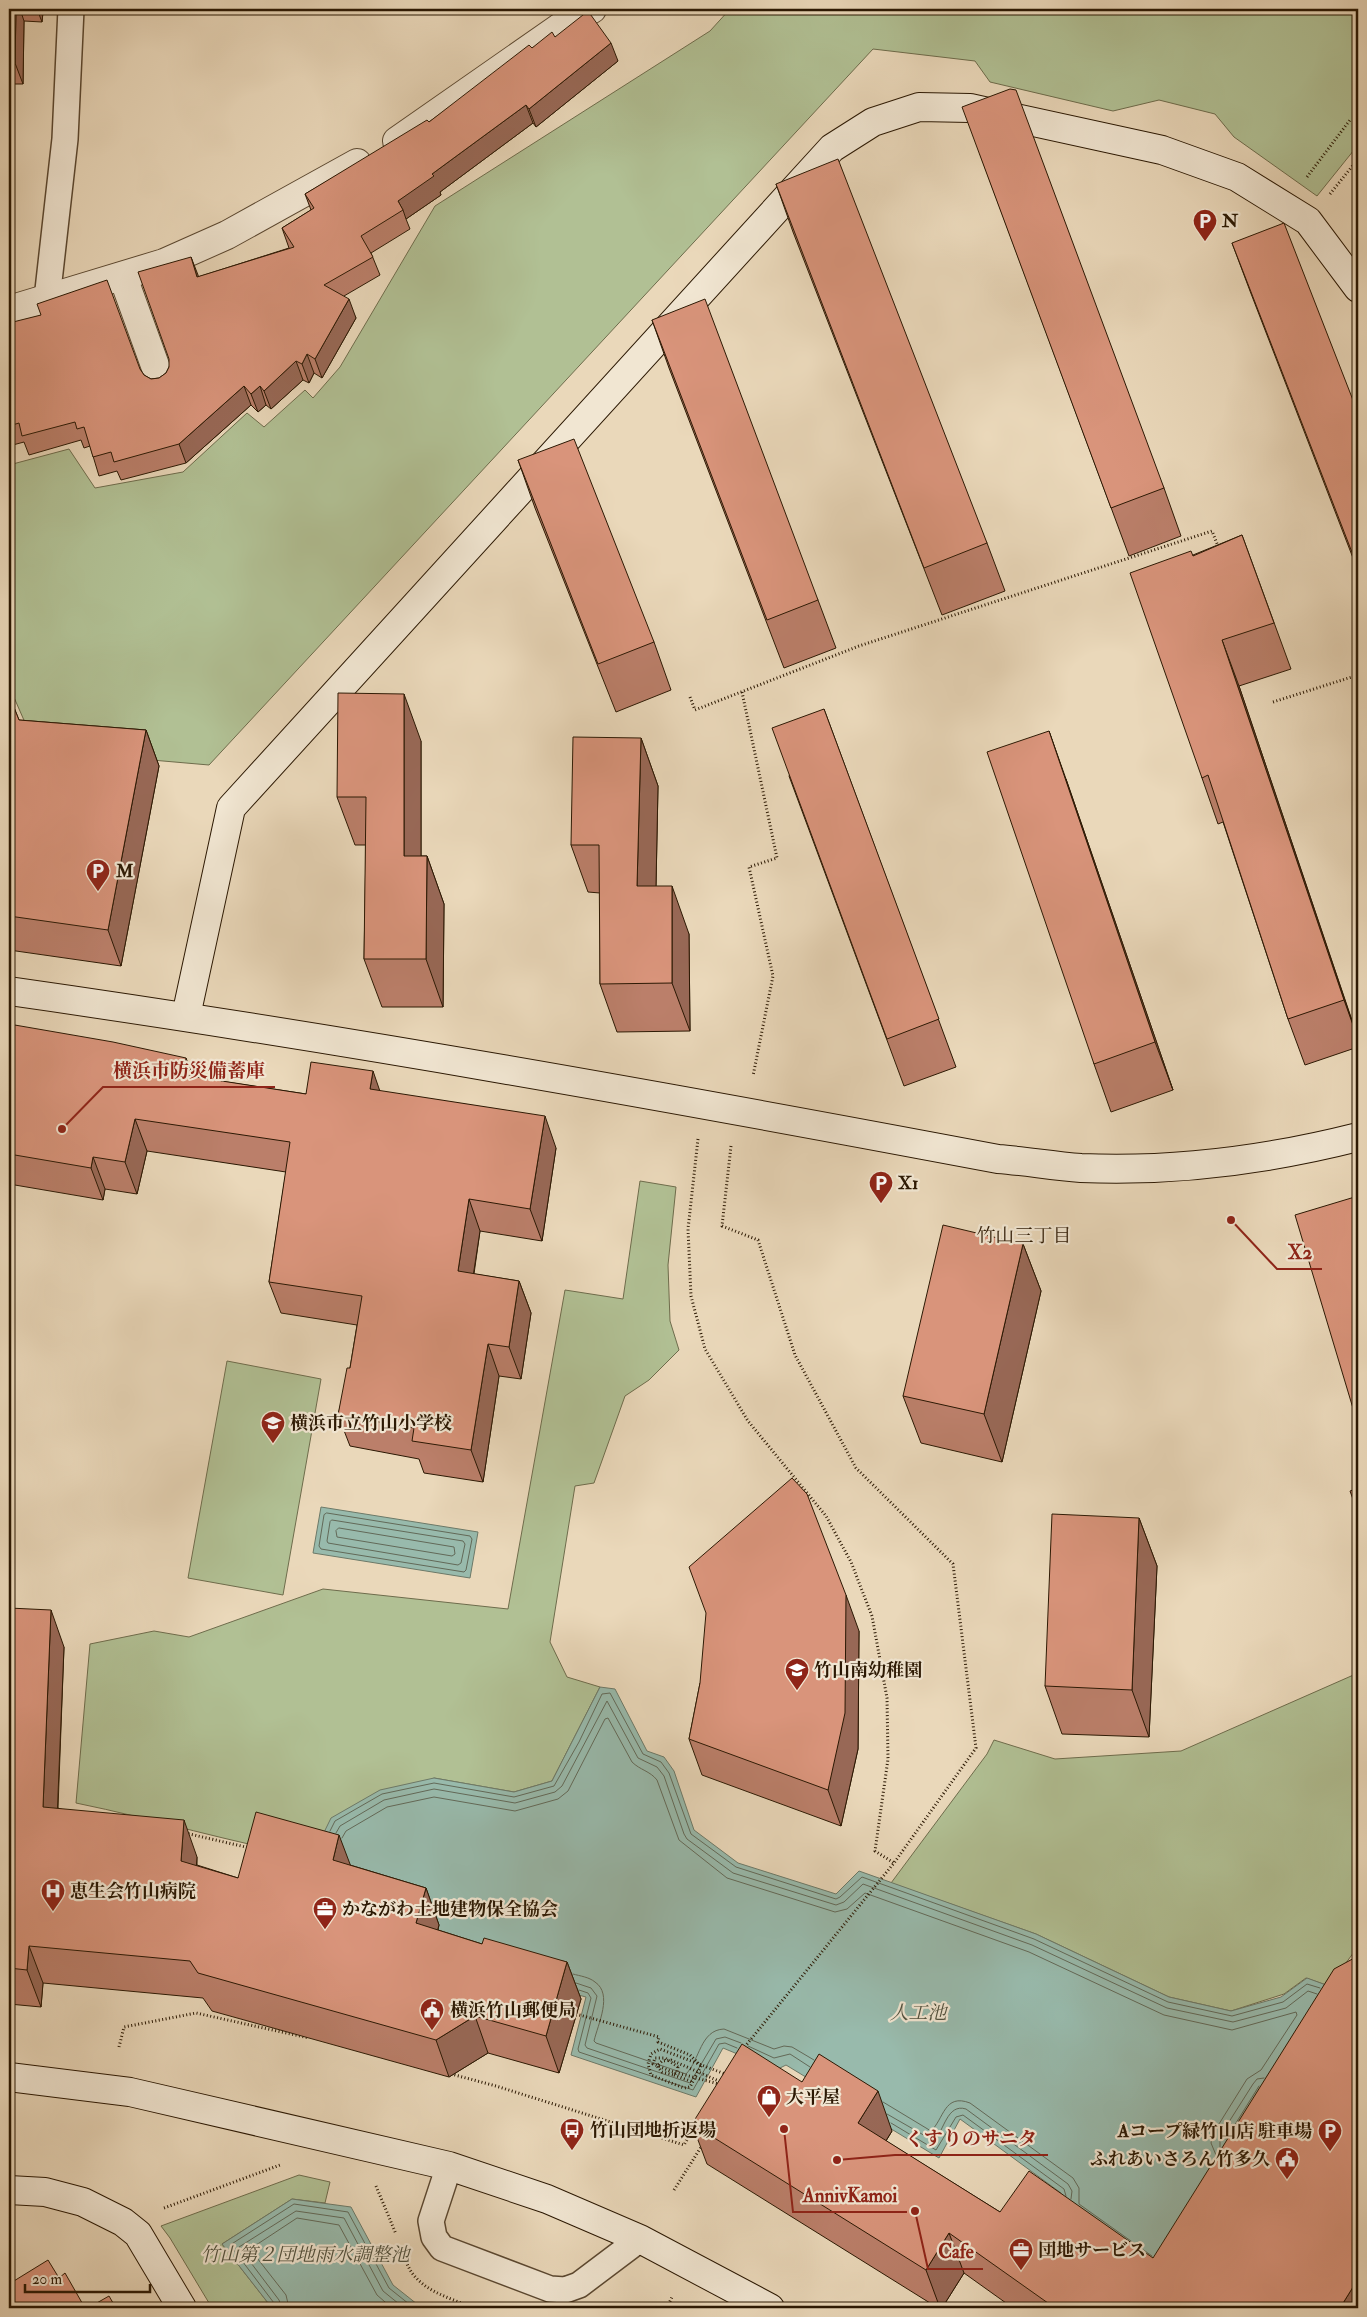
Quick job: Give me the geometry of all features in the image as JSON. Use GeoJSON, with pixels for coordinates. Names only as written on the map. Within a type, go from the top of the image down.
{"type":"FeatureCollection","features":[{"type":"Feature","properties":{"kind":"street"},"geometry":{"type":"LineString","coordinates":[[9,310],[123,277],[164,263],[228,235],[403,138],[559,28],[592,9]]}},
{"type":"Feature","properties":{"kind":"street"},"geometry":{"type":"LineString","coordinates":[[186,1016],[231,808],[832,148],[872,122],[919,106],[970,108],[1162,150],[1237,177],[1308,221],[1358,288]]}},
{"type":"Feature","properties":{"kind":"street"},"geometry":{"type":"LineString","coordinates":[[123,277],[161,382]]}},
{"type":"Feature","properties":{"kind":"street"},"geometry":{"type":"LineString","coordinates":[[9,991],[186,1016],[464,1062],[700,1115],[998,1159],[1080,1168],[1146,1168],[1205,1165],[1296,1152],[1358,1137]]}},
{"type":"Feature","properties":{"kind":"street"},"geometry":{"type":"LineString","coordinates":[[9,2077],[130,2092],[449,2166],[548,2199],[640,2239],[770,2308]]}},
{"type":"Feature","properties":{"kind":"street"},"geometry":{"type":"LineString","coordinates":[[9,2190],[45,2192],[83,2202],[123,2222],[138,2234],[182,2308]]}},
{"type":"Feature","properties":{"kind":"lane"},"geometry":{"type":"LineString","coordinates":[[47,299],[65,139],[72,9]]}},
{"type":"Feature","properties":{"kind":"lane"},"geometry":{"type":"LineString","coordinates":[[449,2166],[432,2221],[434,2237],[442,2248],[550,2289],[565,2290],[579,2285],[640,2239]]}},
{"type":"Feature","properties":{"kind":"path"},"geometry":{"type":"LineString","coordinates":[[1286,208],[1350,120]]}},
{"type":"Feature","properties":{"kind":"path"},"geometry":{"type":"LineString","coordinates":[[1325,201],[1358,159]]}},
{"type":"Feature","properties":{"kind":"path"},"geometry":{"type":"LineString","coordinates":[[690,697],[695,710],[859,646],[1212,530],[1222,558]]}},
{"type":"Feature","properties":{"kind":"path"},"geometry":{"type":"LineString","coordinates":[[1272,702],[1358,675]]}},
{"type":"Feature","properties":{"kind":"path"},"geometry":{"type":"LineString","coordinates":[[742,692],[777,858],[749,866],[773,976],[752,1085]]}},
{"type":"Feature","properties":{"kind":"path"},"geometry":{"type":"LineString","coordinates":[[700,1115],[688,1229],[691,1296],[705,1349],[748,1421],[826,1516],[851,1562],[872,1616],[887,1698],[888,1759],[875,1851],[894,1863]]}},
{"type":"Feature","properties":{"kind":"path"},"geometry":{"type":"LineString","coordinates":[[732,1143],[722,1226],[758,1240],[795,1355],[856,1468],[954,1564],[976,1748],[894,1863],[738,2056]]}},
{"type":"Feature","properties":{"kind":"path"},"geometry":{"type":"LineString","coordinates":[[181,1832],[255,1849]]}},
{"type":"Feature","properties":{"kind":"path"},"geometry":{"type":"LineString","coordinates":[[119,2047],[124,2027],[196,2013],[313,2039]]}},
{"type":"Feature","properties":{"kind":"path"},"geometry":{"type":"LineString","coordinates":[[576,2014],[659,2037],[658,2042],[690,2055],[701,2066],[690,2087],[684,2088],[651,2075],[648,2064],[651,2054],[660,2049],[725,2074]]}},
{"type":"Feature","properties":{"kind":"path"},"geometry":{"type":"LineString","coordinates":[[303,2036],[306,2027]]}},
{"type":"Feature","properties":{"kind":"path"},"geometry":{"type":"LineString","coordinates":[[674,2075],[678,2072],[678,2067],[665,2058],[656,2058],[653,2064],[691,2076],[720,2085]]}},
{"type":"Feature","properties":{"kind":"path"},"geometry":{"type":"LineString","coordinates":[[693,2082],[662,2072],[658,2066],[662,2061],[671,2060],[729,2086]]}},
{"type":"Feature","properties":{"kind":"path"},"geometry":{"type":"LineString","coordinates":[[715,2092],[728,2069]]}},
{"type":"Feature","properties":{"kind":"path"},"geometry":{"type":"LineString","coordinates":[[448,2074],[496,2086],[684,2145],[698,2122]]}},
{"type":"Feature","properties":{"kind":"path"},"geometry":{"type":"LineString","coordinates":[[674,2190],[706,2140]]}},
{"type":"Feature","properties":{"kind":"path"},"geometry":{"type":"LineString","coordinates":[[161,2210],[285,2163]]}},
{"type":"Feature","properties":{"kind":"path"},"geometry":{"type":"LineString","coordinates":[[373,2181],[396,2236]]}},
{"type":"Feature","properties":{"kind":"path"},"geometry":{"type":"LineString","coordinates":[[403,2254],[410,2272],[428,2289],[474,2308]]}},
{"type":"Feature","properties":{"kind":"path"},"geometry":{"type":"LineString","coordinates":[[667,2308],[672,2297]]}},
{"type":"Feature","properties":{"kind":"shaded area"},"geometry":{"type":"Polygon","coordinates":[[[730,9],[1358,9],[1358,145],[1317,196],[1234,137],[1215,114],[1159,100],[1113,111],[990,82],[975,61],[873,49],[209,765],[37,750],[9,686],[9,465],[69,449],[95,488],[183,472],[247,413],[264,427],[305,390],[313,398],[340,367],[435,206],[710,31],[730,9]]]}},
{"type":"Feature","properties":{"kind":"shaded area"},"geometry":{"type":"Polygon","coordinates":[[[640,1181],[676,1187],[668,1265],[670,1321],[679,1350],[649,1380],[625,1396],[594,1483],[575,1486],[550,1642],[567,1677],[600,1687],[552,1781],[514,1792],[434,1778],[312,1857],[252,1845],[76,1803],[90,1644],[154,1631],[189,1637],[323,1589],[508,1609],[565,1290],[623,1299],[640,1181]]]}},
{"type":"Feature","properties":{"kind":"shaded area"},"geometry":{"type":"Polygon","coordinates":[[[227,1361],[321,1379],[283,1595],[188,1578],[227,1361]]]}},
{"type":"Feature","properties":{"kind":"shaded area"},"geometry":{"type":"Polygon","coordinates":[[[1358,1673],[1358,1954],[1354,1952],[1329,1986],[1306,1978],[1284,1994],[1231,2011],[1169,1997],[1036,1934],[891,1883],[987,1754],[994,1740],[1055,1759],[1181,1751],[1358,1673]]]}},
{"type":"Feature","properties":{"kind":"shaded area"},"geometry":{"type":"Polygon","coordinates":[[[299,2175],[330,2182],[325,2203],[292,2199],[222,2244],[272,2308],[212,2308],[161,2226],[299,2175]]]}},
{"type":"Feature","properties":{"kind":"water"},"geometry":{"type":"Polygon","coordinates":[[[321,1507],[478,1532],[470,1578],[313,1553],[321,1507]]]}},
{"type":"Feature","properties":{"kind":"water","name":"人工池"},"geometry":{"type":"Polygon","coordinates":[[[600,1687],[615,1689],[647,1751],[664,1757],[674,1771],[694,1830],[738,1863],[836,1894],[859,1871],[1036,1934],[1169,1997],[1231,2011],[1281,1997],[1307,1978],[1337,1989],[1166,2280],[1054,2209],[1061,2193],[960,2119],[939,2158],[786,2065],[776,2070],[723,2048],[696,2097],[571,2055],[586,1997],[435,1957],[312,1857],[331,1818],[380,1790],[434,1778],[514,1792],[552,1781],[600,1687]]]}},
{"type":"Feature","properties":{"kind":"water","name":"竹山第２団地雨水調整池"},"geometry":{"type":"Polygon","coordinates":[[[292,2199],[351,2207],[393,2285],[422,2308],[272,2308],[222,2244],[292,2199]]]}},
{"type":"Feature","properties":{"kind":"building"},"geometry":{"type":"Polygon","coordinates":[[[9,9],[16,9],[15,63],[9,63],[9,9]]]}},
{"type":"Feature","properties":{"kind":"building"},"geometry":{"type":"Polygon","coordinates":[[[588,11],[611,43],[529,109],[526,105],[432,174],[434,176],[398,201],[403,210],[361,236],[373,257],[324,285],[349,299],[315,359],[307,354],[302,364],[296,361],[264,391],[260,386],[251,394],[244,386],[179,444],[114,462],[111,452],[93,457],[84,427],[77,429],[75,422],[22,436],[19,423],[9,426],[9,323],[41,315],[37,304],[107,280],[140,369],[144,375],[151,379],[159,378],[166,373],[169,367],[169,359],[138,272],[191,257],[197,277],[294,247],[282,228],[314,208],[305,194],[427,120],[429,122],[529,45],[532,48],[552,32],[555,37],[588,11]]]}},
{"type":"Feature","properties":{"kind":"building"},"geometry":{"type":"Polygon","coordinates":[[[1010,89],[1016,90],[1164,488],[1111,508],[962,107],[1010,89]]]}},
{"type":"Feature","properties":{"kind":"building"},"geometry":{"type":"Polygon","coordinates":[[[838,159],[987,543],[924,568],[776,184],[838,159]]]}},
{"type":"Feature","properties":{"kind":"building"},"geometry":{"type":"Polygon","coordinates":[[[1284,223],[1358,413],[1358,559],[1355,560],[1232,243],[1284,223]]]}},
{"type":"Feature","properties":{"kind":"building"},"geometry":{"type":"Polygon","coordinates":[[[705,299],[818,600],[767,620],[652,320],[705,299]]]}},
{"type":"Feature","properties":{"kind":"building"},"geometry":{"type":"Polygon","coordinates":[[[574,439],[654,642],[598,664],[518,460],[574,439]]]}},
{"type":"Feature","properties":{"kind":"building"},"geometry":{"type":"Polygon","coordinates":[[[1242,535],[1274,623],[1222,640],[1344,1000],[1288,1019],[1208,775],[1202,778],[1130,573],[1191,551],[1193,556],[1242,535]]]}},
{"type":"Feature","properties":{"kind":"building"},"geometry":{"type":"Polygon","coordinates":[[[338,693],[404,694],[404,856],[427,856],[426,959],[364,959],[366,797],[337,797],[338,693]]]}},
{"type":"Feature","properties":{"kind":"building"},"geometry":{"type":"Polygon","coordinates":[[[9,695],[19,720],[146,730],[108,930],[9,916],[9,695]]]}},
{"type":"Feature","properties":{"kind":"building"},"geometry":{"type":"Polygon","coordinates":[[[824,709],[939,1019],[887,1039],[772,728],[824,709]]]}},
{"type":"Feature","properties":{"kind":"building"},"geometry":{"type":"Polygon","coordinates":[[[1049,731],[1155,1042],[1094,1064],[987,752],[1049,731]]]}},
{"type":"Feature","properties":{"kind":"building"},"geometry":{"type":"Polygon","coordinates":[[[573,737],[641,738],[637,886],[672,886],[672,983],[600,984],[599,845],[571,845],[573,737]]]}},
{"type":"Feature","properties":{"kind":"building"},"geometry":{"type":"Polygon","coordinates":[[[9,1024],[113,1042],[186,1058],[183,1075],[306,1094],[311,1062],[373,1071],[370,1089],[545,1116],[530,1209],[469,1199],[458,1271],[519,1281],[509,1347],[488,1344],[471,1450],[412,1441],[414,1428],[338,1415],[347,1368],[350,1368],[362,1296],[269,1282],[290,1142],[135,1119],[125,1162],[93,1157],[91,1168],[9,1154],[9,1024]]]}},
{"type":"Feature","properties":{"kind":"building"},"geometry":{"type":"Polygon","coordinates":[[[1358,1196],[1358,1425],[1295,1215],[1358,1196]]]}},
{"type":"Feature","properties":{"kind":"building"},"geometry":{"type":"Polygon","coordinates":[[[943,1225],[1023,1244],[984,1414],[903,1396],[943,1225]]]}},
{"type":"Feature","properties":{"kind":"building"},"geometry":{"type":"Polygon","coordinates":[[[792,1478],[807,1494],[846,1595],[845,1713],[828,1790],[689,1739],[700,1683],[706,1613],[689,1567],[792,1478]]]}},
{"type":"Feature","properties":{"kind":"building"},"geometry":{"type":"Polygon","coordinates":[[[1358,1488],[1358,1513],[1350,1491],[1358,1488]]]}},
{"type":"Feature","properties":{"kind":"building"},"geometry":{"type":"Polygon","coordinates":[[[1052,1514],[1139,1518],[1132,1690],[1045,1686],[1052,1514]]]}},
{"type":"Feature","properties":{"kind":"building"},"geometry":{"type":"Polygon","coordinates":[[[9,1608],[51,1610],[43,1807],[184,1820],[181,1861],[238,1878],[256,1812],[339,1835],[333,1860],[426,1888],[416,1923],[482,1944],[484,1938],[567,1962],[546,2036],[475,2016],[436,2040],[198,1973],[190,1961],[29,1946],[27,1970],[9,1968],[9,1608]]]}},
{"type":"Feature","properties":{"kind":"building"},"geometry":{"type":"Polygon","coordinates":[[[1358,1956],[1358,2279],[1340,2308],[1291,2308],[1285,2304],[1282,2308],[1055,2308],[949,2233],[926,2270],[692,2124],[742,2044],[802,2082],[819,2054],[878,2091],[858,2123],[1000,2212],[1029,2171],[1153,2258],[1334,1969],[1358,1956]]]}},
{"type":"Feature","properties":{"kind":"building"},"geometry":{"type":"Polygon","coordinates":[[[48,2260],[59,2278],[65,2273],[85,2308],[9,2308],[9,2284],[48,2260]]]}},
{"type":"Feature","properties":{"kind":"building"},"geometry":{"type":"Polygon","coordinates":[[[109,2296],[116,2308],[88,2308],[109,2296]]]}},
{"type":"Feature","properties":{"kind":"place","name":"N"},"geometry":{"type":"Point","coordinates":[1205,242]}},
{"type":"Feature","properties":{"kind":"place","name":"M"},"geometry":{"type":"Point","coordinates":[98,892]}},
{"type":"Feature","properties":{"kind":"place","name":"横浜市防災備蓄庫"},"geometry":{"type":"Point","coordinates":[62,1129]}},
{"type":"Feature","properties":{"kind":"place","name":"X1"},"geometry":{"type":"Point","coordinates":[881,1204]}},
{"type":"Feature","properties":{"kind":"place","name":"X2"},"geometry":{"type":"Point","coordinates":[1231,1220]}},
{"type":"Feature","properties":{"kind":"place","name":"横浜市立竹山小学校"},"geometry":{"type":"Point","coordinates":[273,1444]}},
{"type":"Feature","properties":{"kind":"place","name":"竹山南幼稚園"},"geometry":{"type":"Point","coordinates":[797,1691]}},
{"type":"Feature","properties":{"kind":"place","name":"恵生会竹山病院"},"geometry":{"type":"Point","coordinates":[53,1912]}},
{"type":"Feature","properties":{"kind":"place","name":"かながわ土地建物保全協会"},"geometry":{"type":"Point","coordinates":[325,1930]}},
{"type":"Feature","properties":{"kind":"place","name":"横浜竹山郵便局"},"geometry":{"type":"Point","coordinates":[432,2031]}},
{"type":"Feature","properties":{"kind":"place","name":"大平屋"},"geometry":{"type":"Point","coordinates":[769,2118]}},
{"type":"Feature","properties":{"kind":"place","name":"AnnivKamoi"},"geometry":{"type":"Point","coordinates":[784,2129]}},
{"type":"Feature","properties":{"kind":"place","name":"竹山団地折返場"},"geometry":{"type":"Point","coordinates":[572,2151]}},
{"type":"Feature","properties":{"kind":"place","name":"Aコープ緑竹山店 駐車場"},"geometry":{"type":"Point","coordinates":[1330,2152]}},
{"type":"Feature","properties":{"kind":"place","name":"くすりのサニタ"},"geometry":{"type":"Point","coordinates":[837,2160]}},
{"type":"Feature","properties":{"kind":"place","name":"ふれあいさろん竹多久"},"geometry":{"type":"Point","coordinates":[1287,2180]}},
{"type":"Feature","properties":{"kind":"place","name":"Cafe"},"geometry":{"type":"Point","coordinates":[915,2211]}},
{"type":"Feature","properties":{"kind":"place","name":"団地サービス"},"geometry":{"type":"Point","coordinates":[1021,2271]}},
{"type":"Feature","properties":{"kind":"district","name":"竹山三丁目"},"geometry":{"type":"Point","coordinates":[1024,1236]}}]}
